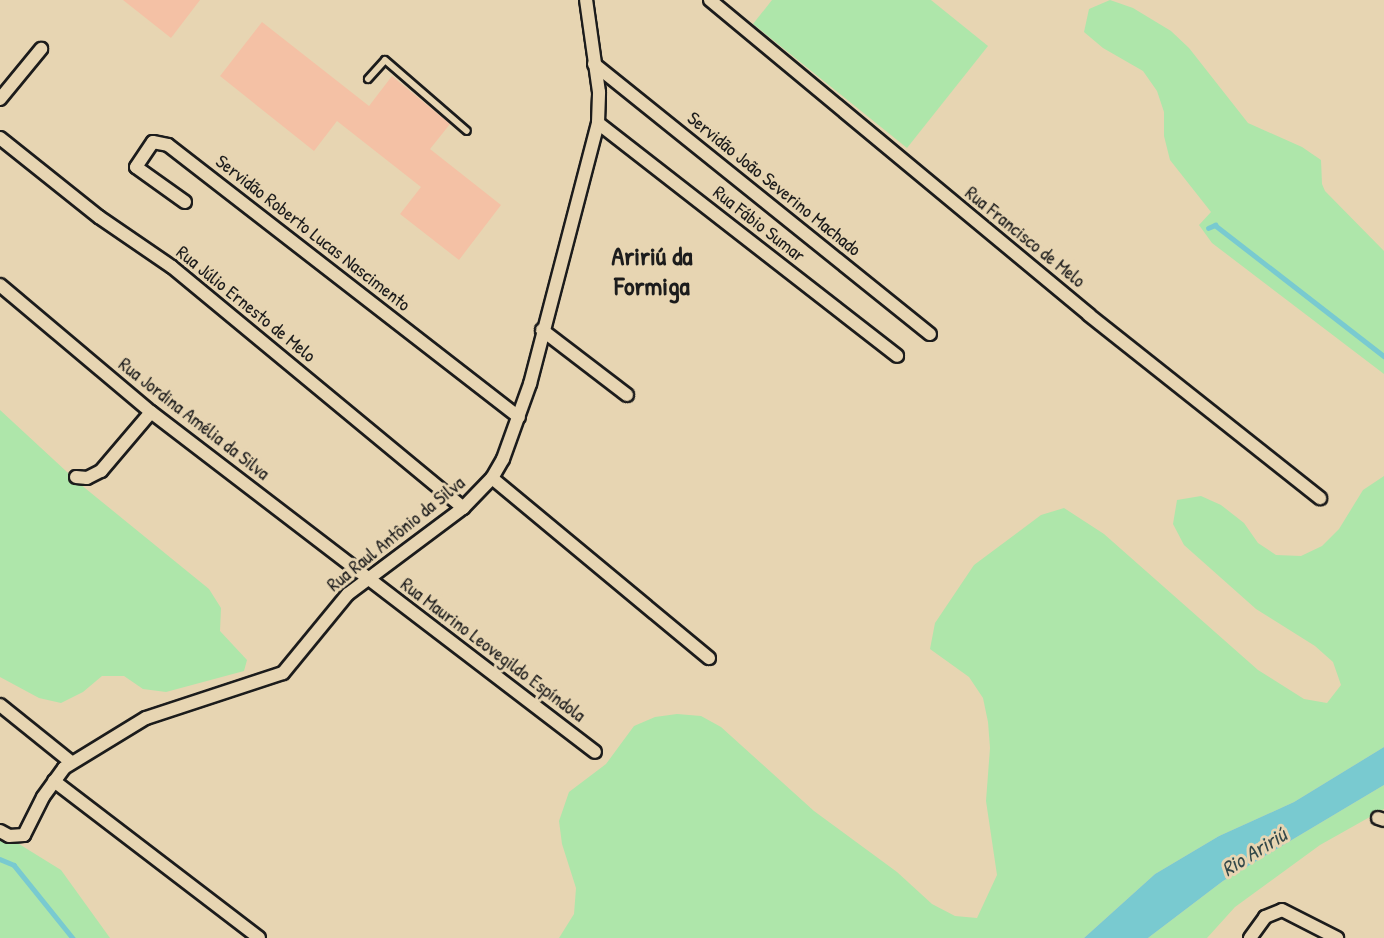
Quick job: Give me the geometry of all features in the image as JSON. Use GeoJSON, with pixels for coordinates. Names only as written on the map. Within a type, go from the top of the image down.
{"type":"FeatureCollection","features":[{"type":"Feature","properties":{"kind":"street","name":"Rua Raul Antônio da Silva"},"geometry":{"type":"LineString","coordinates":[[0,831],[9,836],[24,835],[54,781],[71,762],[146,718],[283,673],[304,651],[334,608],[367,579],[463,508],[492,478],[519,417],[598,124],[599,92],[586,0]]}},
{"type":"Feature","properties":{"kind":"street","name":"Rua Francisco de Melo"},"geometry":{"type":"LineString","coordinates":[[710,0],[1089,315],[1320,498]]}},
{"type":"Feature","properties":{"kind":"street"},"geometry":{"type":"LineString","coordinates":[[0,99],[41,49]]}},
{"type":"Feature","properties":{"kind":"street","name":"Servidão João Severino Machado"},"geometry":{"type":"LineString","coordinates":[[594,64],[930,334]]}},
{"type":"Feature","properties":{"kind":"street","name":"Rua Fábio Sumar"},"geometry":{"type":"LineString","coordinates":[[598,124],[897,356]]}},
{"type":"Feature","properties":{"kind":"street","name":"Rua Júlio Ernesto de Melo"},"geometry":{"type":"LineString","coordinates":[[0,138],[99,217],[172,267],[463,508]]}},
{"type":"Feature","properties":{"kind":"street","name":"Servidão Roberto Lucas Nascimento"},"geometry":{"type":"LineString","coordinates":[[185,202],[136,167],[153,142],[168,145],[519,417]]}},
{"type":"Feature","properties":{"kind":"street","name":"Rua Jordina Amélia da Silva"},"geometry":{"type":"LineString","coordinates":[[0,285],[151,412],[367,579]]}},
{"type":"Feature","properties":{"kind":"street"},"geometry":{"type":"LineString","coordinates":[[542,330],[627,395]]}},
{"type":"Feature","properties":{"kind":"street"},"geometry":{"type":"LineString","coordinates":[[76,477],[87,478],[101,471],[151,412]]}},
{"type":"Feature","properties":{"kind":"street"},"geometry":{"type":"LineString","coordinates":[[492,478],[709,658]]}},
{"type":"Feature","properties":{"kind":"street","name":"Rua Maurino Leovegildo Espíndola"},"geometry":{"type":"LineString","coordinates":[[367,579],[595,752]]}},
{"type":"Feature","properties":{"kind":"street"},"geometry":{"type":"LineString","coordinates":[[0,705],[71,762]]}},
{"type":"Feature","properties":{"kind":"street"},"geometry":{"type":"LineString","coordinates":[[54,781],[259,938]]}},
{"type":"Feature","properties":{"kind":"street"},"geometry":{"type":"LineString","coordinates":[[1250,938],[1265,917],[1282,911],[1337,938]]}},
{"type":"Feature","properties":{"kind":"lane"},"geometry":{"type":"LineString","coordinates":[[368,79],[385,60],[467,131]]}},
{"type":"Feature","properties":{"kind":"green space"},"geometry":{"type":"Polygon","coordinates":[[[772,0],[931,0],[988,46],[907,148],[753,24],[772,0]]]}},
{"type":"Feature","properties":{"kind":"green space"},"geometry":{"type":"Polygon","coordinates":[[[1110,0],[1133,8],[1171,31],[1189,48],[1248,123],[1302,147],[1321,160],[1325,191],[1384,251],[1384,374],[1212,243],[1199,225],[1211,212],[1170,160],[1164,136],[1164,112],[1157,91],[1143,71],[1103,48],[1084,32],[1089,9],[1110,0]]]}},
{"type":"Feature","properties":{"kind":"green space"},"geometry":{"type":"Polygon","coordinates":[[[0,410],[80,484],[209,589],[221,608],[220,631],[247,660],[244,671],[166,692],[143,689],[124,676],[102,676],[83,692],[61,703],[39,698],[0,677],[0,410]]]}},
{"type":"Feature","properties":{"kind":"green space"},"geometry":{"type":"Polygon","coordinates":[[[1384,476],[1384,747],[1294,802],[1219,836],[1155,874],[1084,938],[559,938],[574,914],[576,888],[562,844],[559,821],[569,792],[606,764],[634,726],[655,717],[677,714],[701,716],[721,727],[814,811],[897,872],[932,904],[955,916],[977,918],[997,875],[986,801],[990,748],[988,722],[983,698],[969,677],[930,649],[935,623],[974,565],[1041,515],[1064,508],[1104,534],[1258,670],[1304,699],[1327,703],[1341,685],[1333,662],[1315,646],[1256,609],[1184,545],[1173,524],[1177,500],[1201,496],[1221,505],[1244,523],[1258,543],[1276,555],[1301,556],[1322,546],[1339,529],[1363,490],[1384,476]]]}},
{"type":"Feature","properties":{"kind":"green space"},"geometry":{"type":"Polygon","coordinates":[[[1384,785],[1384,809],[1320,845],[1235,907],[1207,938],[1148,938],[1223,881],[1384,785]]]}},
{"type":"Feature","properties":{"kind":"green space"},"geometry":{"type":"Polygon","coordinates":[[[0,838],[19,844],[61,870],[110,938],[0,938],[0,838]]]}},
{"type":"Feature","properties":{"kind":"water","name":"Rio Aririú"},"geometry":{"type":"Polygon","coordinates":[[[1384,747],[1384,785],[1223,881],[1148,938],[1084,938],[1155,874],[1219,836],[1294,802],[1384,747]]]}},
{"type":"Feature","properties":{"kind":"building"},"geometry":{"type":"Polygon","coordinates":[[[123,0],[200,0],[171,38],[123,0]]]}},
{"type":"Feature","properties":{"kind":"building"},"geometry":{"type":"Polygon","coordinates":[[[262,22],[369,106],[392,76],[450,124],[430,149],[501,205],[459,260],[400,214],[421,187],[337,121],[314,151],[220,76],[262,22]]]}},
{"type":"Feature","properties":{"kind":"waterway"},"geometry":{"type":"LineString","coordinates":[[1208,228],[1215,225],[1384,356]]}},
{"type":"Feature","properties":{"kind":"waterway"},"geometry":{"type":"LineString","coordinates":[[0,859],[14,865],[73,938]]}},
{"type":"Feature","properties":{"kind":"district","name":"Aririú da Formiga"},"geometry":{"type":"Point","coordinates":[652,271]}}]}
